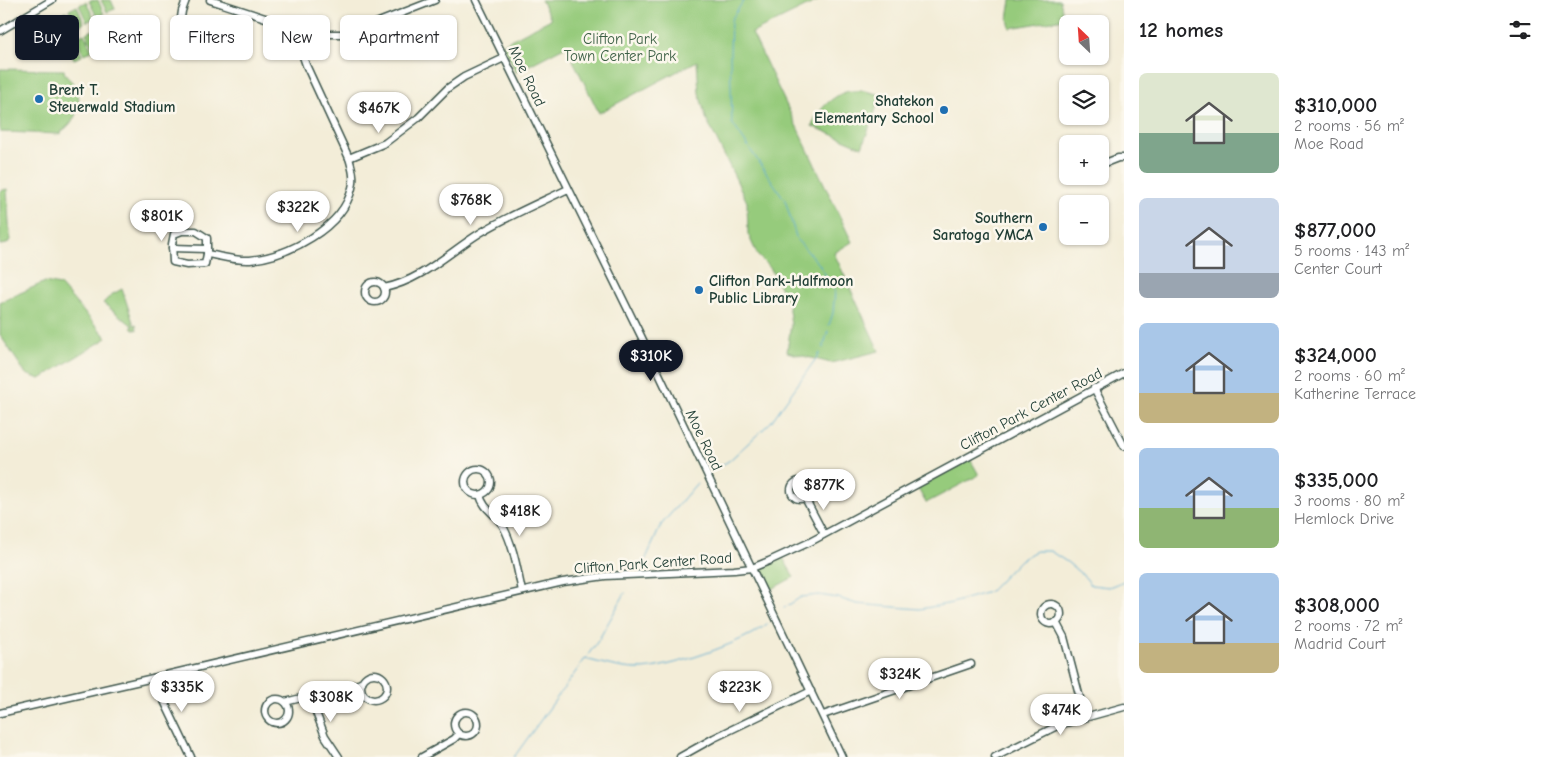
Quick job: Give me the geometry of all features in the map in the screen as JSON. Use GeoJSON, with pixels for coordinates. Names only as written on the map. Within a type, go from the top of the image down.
{"type":"FeatureCollection","features":[{"type":"Feature","properties":{"kind":"street"},"geometry":{"type":"LineString","coordinates":[[0,31],[52,0]]}},
{"type":"Feature","properties":{"kind":"street"},"geometry":{"type":"LineString","coordinates":[[181,15],[186,0]]}},
{"type":"Feature","properties":{"kind":"street"},"geometry":{"type":"LineString","coordinates":[[210,0],[263,17]]}},
{"type":"Feature","properties":{"kind":"street"},"geometry":{"type":"LineString","coordinates":[[330,34],[344,34],[371,26],[435,0]]}},
{"type":"Feature","properties":{"kind":"street","name":"Moe Road"},"geometry":{"type":"LineString","coordinates":[[476,0],[842,757]]}},
{"type":"Feature","properties":{"kind":"street"},"geometry":{"type":"LineString","coordinates":[[350,158],[385,142],[418,118],[448,88],[464,77],[504,58]]}},
{"type":"Feature","properties":{"kind":"street"},"geometry":{"type":"LineString","coordinates":[[172,248],[249,260],[276,254],[294,247],[323,230],[338,217],[353,187],[353,172],[350,158],[304,60]]}},
{"type":"Feature","properties":{"kind":"street"},"geometry":{"type":"LineString","coordinates":[[1109,162],[1124,158]]}},
{"type":"Feature","properties":{"kind":"street"},"geometry":{"type":"LineString","coordinates":[[384,288],[407,281],[424,273],[479,234],[568,189]]}},
{"type":"Feature","properties":{"kind":"street"},"geometry":{"type":"LineString","coordinates":[[182,231],[196,231],[207,238],[207,252],[204,264],[186,265],[173,262],[172,248],[174,234],[182,231]]}},
{"type":"Feature","properties":{"kind":"street","name":"Clifton Park Center Road"},"geometry":{"type":"LineString","coordinates":[[0,712],[563,582],[605,576],[752,568],[824,534],[1124,373]]}},
{"type":"Feature","properties":{"kind":"street"},"geometry":{"type":"LineString","coordinates":[[1094,388],[1124,446]]}},
{"type":"Feature","properties":{"kind":"street"},"geometry":{"type":"LineString","coordinates":[[476,470],[485,472],[490,479],[491,485],[488,491],[480,495],[471,493],[466,486],[469,474],[476,470]]}},
{"type":"Feature","properties":{"kind":"street"},"geometry":{"type":"LineString","coordinates":[[480,495],[483,505],[501,523],[512,545],[522,591]]}},
{"type":"Feature","properties":{"kind":"street"},"geometry":{"type":"LineString","coordinates":[[805,498],[824,534]]}},
{"type":"Feature","properties":{"kind":"street"},"geometry":{"type":"LineString","coordinates":[[1056,622],[1064,637],[1085,716]]}},
{"type":"Feature","properties":{"kind":"street"},"geometry":{"type":"LineString","coordinates":[[823,715],[970,664]]}},
{"type":"Feature","properties":{"kind":"street"},"geometry":{"type":"LineString","coordinates":[[285,702],[362,683],[370,674],[380,675],[386,682],[386,691],[380,698],[371,700],[364,695],[361,689],[362,683]]}},
{"type":"Feature","properties":{"kind":"street"},"geometry":{"type":"LineString","coordinates":[[153,678],[192,757]]}},
{"type":"Feature","properties":{"kind":"street"},"geometry":{"type":"LineString","coordinates":[[680,757],[714,738],[811,691]]}},
{"type":"Feature","properties":{"kind":"street"},"geometry":{"type":"LineString","coordinates":[[310,697],[325,736],[339,757]]}},
{"type":"Feature","properties":{"kind":"street"},"geometry":{"type":"LineString","coordinates":[[994,757],[1059,725],[1085,716],[1124,707]]}},
{"type":"Feature","properties":{"kind":"street"},"geometry":{"type":"LineString","coordinates":[[422,757],[454,740],[459,734]]}},
{"type":"Feature","properties":{"kind":"green space"},"geometry":{"type":"Polygon","coordinates":[[[98,0],[104,14],[96,15],[89,1],[98,0]]]}},
{"type":"Feature","properties":{"kind":"green space"},"geometry":{"type":"Polygon","coordinates":[[[101,0],[111,0],[115,9],[107,12],[101,0]]]}},
{"type":"Feature","properties":{"kind":"green space","name":"Clifton Park Town Center Park"},"geometry":{"type":"Polygon","coordinates":[[[541,0],[819,0],[752,33],[852,242],[834,253],[879,351],[831,363],[787,352],[791,324],[788,303],[771,269],[758,256],[748,234],[747,202],[706,118],[699,93],[697,61],[599,113],[566,46],[516,72],[503,44],[551,19],[541,0]]]}},
{"type":"Feature","properties":{"kind":"green space"},"geometry":{"type":"Polygon","coordinates":[[[1011,0],[1060,0],[1063,15],[1059,15],[1059,20],[1010,28],[1008,19],[1011,0]]]}},
{"type":"Feature","properties":{"kind":"green space"},"geometry":{"type":"Polygon","coordinates":[[[86,2],[92,15],[89,15],[89,21],[87,22],[79,5],[86,2]]]}},
{"type":"Feature","properties":{"kind":"green space"},"geometry":{"type":"Polygon","coordinates":[[[77,6],[84,23],[79,26],[79,15],[71,15],[69,10],[77,6]]]}},
{"type":"Feature","properties":{"kind":"green space"},"geometry":{"type":"Polygon","coordinates":[[[66,11],[68,15],[59,15],[66,11]]]}},
{"type":"Feature","properties":{"kind":"green space"},"geometry":{"type":"Polygon","coordinates":[[[84,34],[89,45],[89,52],[84,54],[79,44],[79,36],[84,34]]]}},
{"type":"Feature","properties":{"kind":"green space","name":"Brent T. Steuerwald Stadium"},"geometry":{"type":"Polygon","coordinates":[[[0,69],[64,70],[66,76],[77,89],[79,103],[72,122],[61,134],[0,132],[0,69]]]}},
{"type":"Feature","properties":{"kind":"green space"},"geometry":{"type":"Polygon","coordinates":[[[865,91],[881,95],[862,147],[812,126],[827,103],[836,97],[846,92],[865,91]]]}},
{"type":"Feature","properties":{"kind":"green space"},"geometry":{"type":"Polygon","coordinates":[[[7,189],[10,240],[7,244],[0,245],[0,191],[7,189]]]}},
{"type":"Feature","properties":{"kind":"green space"},"geometry":{"type":"Polygon","coordinates":[[[45,282],[60,285],[107,338],[40,379],[26,374],[0,335],[0,302],[45,282]]]}},
{"type":"Feature","properties":{"kind":"green space"},"geometry":{"type":"Polygon","coordinates":[[[122,289],[137,330],[131,328],[133,326],[103,303],[111,295],[122,289]]]}},
{"type":"Feature","properties":{"kind":"green space"},"geometry":{"type":"Polygon","coordinates":[[[970,459],[979,475],[926,503],[917,487],[970,459]]]}},
{"type":"Feature","properties":{"kind":"green space"},"geometry":{"type":"Polygon","coordinates":[[[783,558],[794,577],[768,591],[757,570],[783,558]]]}},
{"type":"Feature","properties":{"kind":"waterway"},"geometry":{"type":"LineString","coordinates":[[744,0],[731,20],[732,123],[785,200],[797,240],[819,264],[835,291],[833,313],[829,325]]}},
{"type":"Feature","properties":{"kind":"waterway"},"geometry":{"type":"LineString","coordinates":[[823,348],[828,331]]}},
{"type":"Feature","properties":{"kind":"waterway"},"geometry":{"type":"LineString","coordinates":[[715,470],[730,460],[771,422],[820,353]]}},
{"type":"Feature","properties":{"kind":"waterway"},"geometry":{"type":"LineString","coordinates":[[644,563],[661,525],[697,483]]}},
{"type":"Feature","properties":{"kind":"waterway"},"geometry":{"type":"LineString","coordinates":[[784,608],[801,597],[819,595],[857,604],[920,609],[952,603],[989,592],[1020,560],[1036,551],[1050,551],[1067,562],[1085,577],[1091,585],[1109,587],[1124,581]]}},
{"type":"Feature","properties":{"kind":"waterway"},"geometry":{"type":"LineString","coordinates":[[514,757],[598,641],[625,593]]}},
{"type":"Feature","properties":{"kind":"waterway"},"geometry":{"type":"LineString","coordinates":[[585,659],[611,666],[638,669],[667,665],[705,654],[742,639],[767,624]]}},
{"type":"Feature","properties":{"kind":"place","name":"Brent T. Steuerwald Stadium"},"geometry":{"type":"Point","coordinates":[39,99]}},
{"type":"Feature","properties":{"kind":"place","name":"Shatekon Elementary School"},"geometry":{"type":"Point","coordinates":[944,110]}},
{"type":"Feature","properties":{"kind":"place","name":"Southern Saratoga YMCA"},"geometry":{"type":"Point","coordinates":[1043,227]}},
{"type":"Feature","properties":{"kind":"place","name":"Clifton Park-Halfmoon Public Library"},"geometry":{"type":"Point","coordinates":[699,290]}}]}
